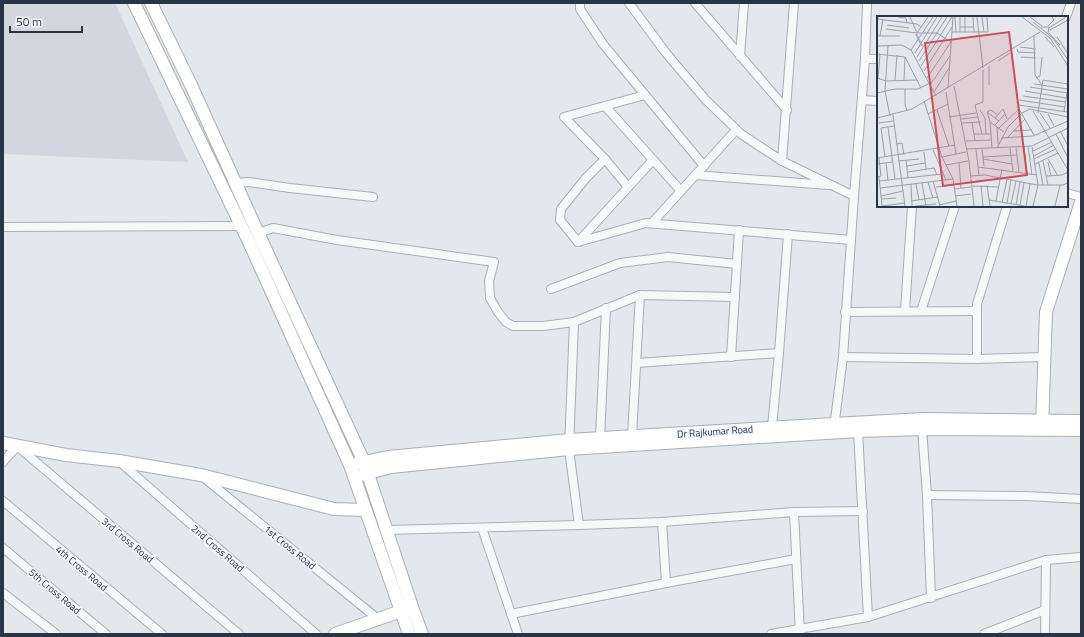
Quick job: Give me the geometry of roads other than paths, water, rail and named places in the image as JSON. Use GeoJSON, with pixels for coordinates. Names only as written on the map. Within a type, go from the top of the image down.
{"type":"FeatureCollection","features":[{"type":"Feature","properties":{"kind":"main road"},"geometry":{"type":"LineString","coordinates":[[134,3],[242,226],[350,465],[365,510],[406,609],[422,634]]}},
{"type":"Feature","properties":{"kind":"main road"},"geometry":{"type":"LineString","coordinates":[[151,3],[191,85],[366,467],[387,530],[406,609],[409,634]]}},
{"type":"Feature","properties":{"kind":"main road"},"geometry":{"type":"LineString","coordinates":[[1042,425],[1046,312],[1081,202]]}},
{"type":"Feature","properties":{"kind":"main road","name":"Dr Rajkumar Road"},"geometry":{"type":"LineString","coordinates":[[350,465],[366,467],[391,467],[569,445],[834,428],[923,419],[1042,425],[1081,430]]}},
{"type":"Feature","properties":{"kind":"main road","name":"Dr Rajkumar Road"},"geometry":{"type":"LineString","coordinates":[[569,445],[600,438],[772,427],[834,428],[858,431],[1042,425],[1081,421]]}},
{"type":"Feature","properties":{"kind":"main road"},"geometry":{"type":"LineString","coordinates":[[3,443],[66,455],[119,461],[201,475],[334,509],[365,510]]}},
{"type":"Feature","properties":{"kind":"main road","name":"Dr Rajkumar Road"},"geometry":{"type":"LineString","coordinates":[[354,477],[366,467]]}},
{"type":"Feature","properties":{"kind":"main road"},"geometry":{"type":"LineString","coordinates":[[335,634],[406,609]]}},
{"type":"Feature","properties":{"kind":"street"},"geometry":{"type":"LineString","coordinates":[[580,3],[580,9],[603,44],[704,166]]}},
{"type":"Feature","properties":{"kind":"street"},"geometry":{"type":"LineString","coordinates":[[629,3],[666,53],[705,99],[736,130],[782,161],[854,196]]}},
{"type":"Feature","properties":{"kind":"street"},"geometry":{"type":"LineString","coordinates":[[696,3],[787,110]]}},
{"type":"Feature","properties":{"kind":"street"},"geometry":{"type":"LineString","coordinates":[[740,56],[744,3]]}},
{"type":"Feature","properties":{"kind":"street"},"geometry":{"type":"LineString","coordinates":[[782,161],[794,3]]}},
{"type":"Feature","properties":{"kind":"street"},"geometry":{"type":"LineString","coordinates":[[834,428],[843,357],[845,312],[865,59],[867,3]]}},
{"type":"Feature","properties":{"kind":"street"},"geometry":{"type":"LineString","coordinates":[[1066,16],[1071,3]]}},
{"type":"Feature","properties":{"kind":"street"},"geometry":{"type":"LineString","coordinates":[[865,59],[877,59]]}},
{"type":"Feature","properties":{"kind":"street"},"geometry":{"type":"LineString","coordinates":[[628,187],[605,159],[564,117],[645,95]]}},
{"type":"Feature","properties":{"kind":"street"},"geometry":{"type":"LineString","coordinates":[[862,100],[877,101]]}},
{"type":"Feature","properties":{"kind":"street"},"geometry":{"type":"LineString","coordinates":[[605,106],[681,191]]}},
{"type":"Feature","properties":{"kind":"street"},"geometry":{"type":"LineString","coordinates":[[652,223],[736,130]]}},
{"type":"Feature","properties":{"kind":"street"},"geometry":{"type":"LineString","coordinates":[[578,242],[560,220],[561,209],[586,178],[605,159]]}},
{"type":"Feature","properties":{"kind":"street"},"geometry":{"type":"LineString","coordinates":[[578,242],[653,160]]}},
{"type":"Feature","properties":{"kind":"street"},"geometry":{"type":"LineString","coordinates":[[695,175],[832,186]]}},
{"type":"Feature","properties":{"kind":"street"},"geometry":{"type":"LineString","coordinates":[[235,183],[249,182],[373,197]]}},
{"type":"Feature","properties":{"kind":"street"},"geometry":{"type":"LineString","coordinates":[[1068,193],[1081,197]]}},
{"type":"Feature","properties":{"kind":"street"},"geometry":{"type":"LineString","coordinates":[[905,311],[912,207]]}},
{"type":"Feature","properties":{"kind":"street"},"geometry":{"type":"LineString","coordinates":[[921,311],[955,207]]}},
{"type":"Feature","properties":{"kind":"street"},"geometry":{"type":"LineString","coordinates":[[977,359],[977,304],[1007,207]]}},
{"type":"Feature","properties":{"kind":"street"},"geometry":{"type":"LineString","coordinates":[[578,242],[646,223],[851,240]]}},
{"type":"Feature","properties":{"kind":"street"},"geometry":{"type":"LineString","coordinates":[[3,227],[242,226]]}},
{"type":"Feature","properties":{"kind":"street"},"geometry":{"type":"LineString","coordinates":[[258,233],[273,228],[337,240],[494,262],[489,281],[490,298],[506,322],[514,326],[543,326],[574,322],[640,294],[735,297]]}},
{"type":"Feature","properties":{"kind":"street"},"geometry":{"type":"LineString","coordinates":[[731,357],[739,230]]}},
{"type":"Feature","properties":{"kind":"street"},"geometry":{"type":"LineString","coordinates":[[772,427],[788,234]]}},
{"type":"Feature","properties":{"kind":"street"},"geometry":{"type":"LineString","coordinates":[[551,289],[620,263],[668,257],[737,264]]}},
{"type":"Feature","properties":{"kind":"street"},"geometry":{"type":"LineString","coordinates":[[632,436],[640,294]]}},
{"type":"Feature","properties":{"kind":"street"},"geometry":{"type":"LineString","coordinates":[[600,438],[606,308]]}},
{"type":"Feature","properties":{"kind":"street"},"geometry":{"type":"LineString","coordinates":[[845,312],[977,311]]}},
{"type":"Feature","properties":{"kind":"street"},"geometry":{"type":"LineString","coordinates":[[574,322],[569,445],[578,526]]}},
{"type":"Feature","properties":{"kind":"street"},"geometry":{"type":"LineString","coordinates":[[637,363],[779,353]]}},
{"type":"Feature","properties":{"kind":"street"},"geometry":{"type":"LineString","coordinates":[[843,357],[977,359],[1045,357]]}},
{"type":"Feature","properties":{"kind":"street"},"geometry":{"type":"LineString","coordinates":[[922,428],[927,494],[931,598]]}},
{"type":"Feature","properties":{"kind":"street"},"geometry":{"type":"LineString","coordinates":[[858,431],[868,617]]}},
{"type":"Feature","properties":{"kind":"street"},"geometry":{"type":"LineString","coordinates":[[3,462],[17,446]]}},
{"type":"Feature","properties":{"kind":"street","name":"3rd Cross Road"},"geometry":{"type":"LineString","coordinates":[[17,446],[239,634]]}},
{"type":"Feature","properties":{"kind":"street","name":"2nd Cross Road"},"geometry":{"type":"LineString","coordinates":[[119,461],[316,634]]}},
{"type":"Feature","properties":{"kind":"street","name":"1st Cross Road"},"geometry":{"type":"LineString","coordinates":[[201,475],[378,619]]}},
{"type":"Feature","properties":{"kind":"street"},"geometry":{"type":"LineString","coordinates":[[927,494],[1026,496],[1081,499]]}},
{"type":"Feature","properties":{"kind":"street","name":"4th Cross Road"},"geometry":{"type":"LineString","coordinates":[[3,501],[162,634]]}},
{"type":"Feature","properties":{"kind":"street"},"geometry":{"type":"LineString","coordinates":[[387,530],[578,526],[662,522],[794,512],[863,511]]}},
{"type":"Feature","properties":{"kind":"street"},"geometry":{"type":"LineString","coordinates":[[794,512],[800,631]]}},
{"type":"Feature","properties":{"kind":"street"},"geometry":{"type":"LineString","coordinates":[[662,522],[666,583]]}},
{"type":"Feature","properties":{"kind":"street"},"geometry":{"type":"LineString","coordinates":[[482,528],[518,634]]}},
{"type":"Feature","properties":{"kind":"street","name":"5th Cross Road"},"geometry":{"type":"LineString","coordinates":[[3,548],[106,634]]}},
{"type":"Feature","properties":{"kind":"street"},"geometry":{"type":"LineString","coordinates":[[771,634],[800,631],[868,617],[1046,560],[1081,557]]}},
{"type":"Feature","properties":{"kind":"street"},"geometry":{"type":"LineString","coordinates":[[511,614],[796,559]]}},
{"type":"Feature","properties":{"kind":"street"},"geometry":{"type":"LineString","coordinates":[[1045,634],[1046,560]]}},
{"type":"Feature","properties":{"kind":"street"},"geometry":{"type":"LineString","coordinates":[[3,593],[56,634]]}},
{"type":"Feature","properties":{"kind":"street"},"geometry":{"type":"LineString","coordinates":[[984,634],[995,632],[1045,610]]}}]}
